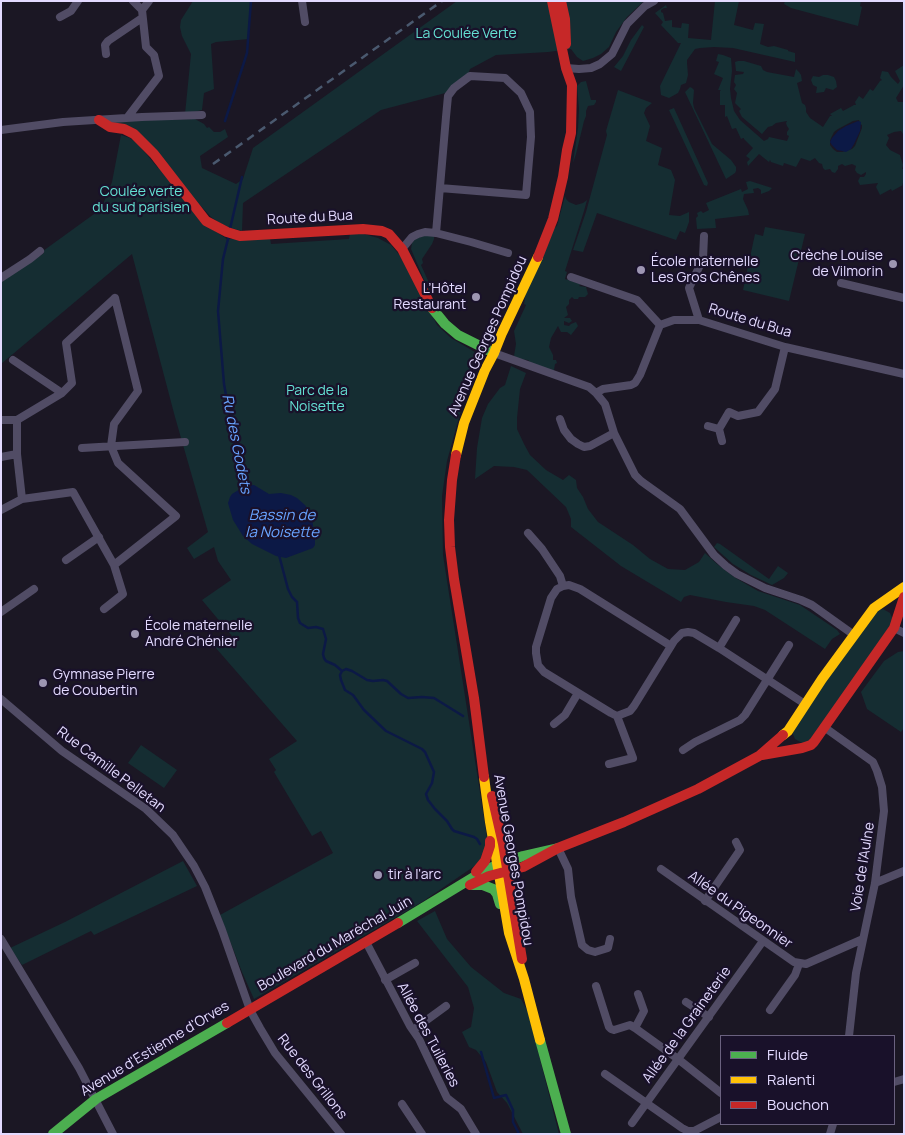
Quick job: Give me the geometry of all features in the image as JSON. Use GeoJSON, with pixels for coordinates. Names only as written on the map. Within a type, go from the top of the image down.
{"type":"FeatureCollection","features":[{"type":"Feature","properties":{"kind":"main road","name":"Avenue Georges Pompidou"},"geometry":{"type":"LineString","coordinates":[[552,1],[560,20]]}},
{"type":"Feature","properties":{"kind":"main road","name":"Avenue Georges Pompidou"},"geometry":{"type":"LineString","coordinates":[[524,979],[520,947],[490,822],[474,698],[454,579],[449,520],[455,460],[464,423],[476,391],[533,268],[553,219],[563,178],[567,150],[565,121],[566,68],[560,20],[561,1]]}},
{"type":"Feature","properties":{"kind":"main road","name":"Route du Bua"},"geometry":{"type":"LineString","coordinates":[[98,120],[110,127],[124,129],[134,134],[154,154],[206,221],[227,232],[240,236],[372,229],[389,234],[402,249]]}},
{"type":"Feature","properties":{"kind":"main road"},"geometry":{"type":"LineString","coordinates":[[402,249],[431,307],[445,324],[458,335],[494,353]]}},
{"type":"Feature","properties":{"kind":"main road"},"geometry":{"type":"LineString","coordinates":[[881,604],[904,587]]}},
{"type":"Feature","properties":{"kind":"main road"},"geometry":{"type":"LineString","coordinates":[[788,731],[790,740],[796,746],[802,748],[814,742],[899,631],[898,615],[904,597]]}},
{"type":"Feature","properties":{"kind":"main road"},"geometry":{"type":"LineString","coordinates":[[881,604],[895,610],[898,615]]}},
{"type":"Feature","properties":{"kind":"main road","name":"Boulevard du Maréchal Juin"},"geometry":{"type":"LineString","coordinates":[[250,1010],[467,883],[489,876],[523,856],[558,848],[624,822],[698,788],[759,756],[788,731],[854,635],[874,608],[881,604]]}},
{"type":"Feature","properties":{"kind":"main road","name":"Avenue Georges Pompidou"},"geometry":{"type":"LineString","coordinates":[[480,744],[502,868],[509,933],[524,979],[566,1134]]}},
{"type":"Feature","properties":{"kind":"main road","name":"Boulevard du Maréchal Juin"},"geometry":{"type":"LineString","coordinates":[[759,756],[802,748]]}},
{"type":"Feature","properties":{"kind":"main road"},"geometry":{"type":"LineString","coordinates":[[467,883],[485,861],[488,854],[490,822]]}},
{"type":"Feature","properties":{"kind":"main road"},"geometry":{"type":"LineString","coordinates":[[467,883],[483,885],[497,894],[509,933]]}},
{"type":"Feature","properties":{"kind":"main road","name":"Avenue d'Estienne d'Orves"},"geometry":{"type":"LineString","coordinates":[[53,1134],[96,1099],[250,1010]]}},
{"type":"Feature","properties":{"kind":"street"},"geometry":{"type":"LineString","coordinates":[[60,17],[71,10],[78,1]]}},
{"type":"Feature","properties":{"kind":"street"},"geometry":{"type":"LineString","coordinates":[[98,120],[127,118],[159,76],[154,55],[146,47],[142,14],[133,1]]}},
{"type":"Feature","properties":{"kind":"street"},"geometry":{"type":"LineString","coordinates":[[106,54],[105,45],[108,41],[142,14],[149,1]]}},
{"type":"Feature","properties":{"kind":"street"},"geometry":{"type":"LineString","coordinates":[[302,1],[304,22]]}},
{"type":"Feature","properties":{"kind":"street"},"geometry":{"type":"LineString","coordinates":[[566,68],[591,68],[600,64],[612,54],[627,24],[645,6],[654,1]]}},
{"type":"Feature","properties":{"kind":"street"},"geometry":{"type":"LineString","coordinates":[[436,234],[446,117],[448,96],[454,88],[470,76],[505,78],[521,93],[530,112],[531,136],[526,195],[440,188]]}},
{"type":"Feature","properties":{"kind":"street"},"geometry":{"type":"LineString","coordinates":[[1,130],[63,122],[202,115]]}},
{"type":"Feature","properties":{"kind":"street"},"geometry":{"type":"LineString","coordinates":[[402,249],[412,237],[425,232],[472,242],[508,254]]}},
{"type":"Feature","properties":{"kind":"street"},"geometry":{"type":"LineString","coordinates":[[698,320],[694,300],[689,288],[703,259],[704,236]]}},
{"type":"Feature","properties":{"kind":"street"},"geometry":{"type":"LineString","coordinates":[[1,278],[30,260],[40,251]]}},
{"type":"Feature","properties":{"kind":"street"},"geometry":{"type":"LineString","coordinates":[[571,277],[636,300],[660,325],[635,383],[603,389],[596,393]]}},
{"type":"Feature","properties":{"kind":"street"},"geometry":{"type":"LineString","coordinates":[[841,283],[904,298]]}},
{"type":"Feature","properties":{"kind":"street"},"geometry":{"type":"LineString","coordinates":[[1,420],[17,420],[62,393],[72,383],[66,343],[115,298],[138,391],[114,424],[111,446],[118,463],[176,516],[114,565]]}},
{"type":"Feature","properties":{"kind":"street","name":"Route du Bua"},"geometry":{"type":"LineString","coordinates":[[660,325],[674,320],[698,320],[785,347],[904,374]]}},
{"type":"Feature","properties":{"kind":"street"},"geometry":{"type":"LineString","coordinates":[[722,441],[719,429],[729,412],[738,416],[758,412],[775,388],[785,347]]}},
{"type":"Feature","properties":{"kind":"street"},"geometry":{"type":"LineString","coordinates":[[494,353],[589,386],[604,404],[614,434],[635,475],[640,481],[680,509],[714,555],[726,566],[751,582],[812,605],[854,635]]}},
{"type":"Feature","properties":{"kind":"street"},"geometry":{"type":"LineString","coordinates":[[14,360],[62,393]]}},
{"type":"Feature","properties":{"kind":"street"},"geometry":{"type":"LineString","coordinates":[[560,419],[564,430],[571,439],[584,447],[614,434]]}},
{"type":"Feature","properties":{"kind":"street"},"geometry":{"type":"LineString","coordinates":[[17,420],[17,454],[22,499]]}},
{"type":"Feature","properties":{"kind":"street"},"geometry":{"type":"LineString","coordinates":[[708,426],[719,429]]}},
{"type":"Feature","properties":{"kind":"street"},"geometry":{"type":"LineString","coordinates":[[82,448],[186,442]]}},
{"type":"Feature","properties":{"kind":"street"},"geometry":{"type":"LineString","coordinates":[[1,457],[17,454]]}},
{"type":"Feature","properties":{"kind":"street"},"geometry":{"type":"LineString","coordinates":[[1,510],[22,499],[73,492],[114,565],[123,594],[104,609]]}},
{"type":"Feature","properties":{"kind":"street"},"geometry":{"type":"LineString","coordinates":[[528,534],[542,549],[560,576],[563,586]]}},
{"type":"Feature","properties":{"kind":"street"},"geometry":{"type":"LineString","coordinates":[[66,560],[99,537]]}},
{"type":"Feature","properties":{"kind":"street"},"geometry":{"type":"LineString","coordinates":[[671,646],[580,589],[568,585],[557,590],[550,598],[536,647],[536,660],[544,672],[618,716],[630,711],[671,646],[682,633],[688,632],[694,633],[719,648],[805,704]]}},
{"type":"Feature","properties":{"kind":"street"},"geometry":{"type":"LineString","coordinates":[[1,612],[34,589]]}},
{"type":"Feature","properties":{"kind":"street"},"geometry":{"type":"LineString","coordinates":[[719,648],[736,620]]}},
{"type":"Feature","properties":{"kind":"street"},"geometry":{"type":"LineString","coordinates":[[683,750],[740,720],[789,645]]}},
{"type":"Feature","properties":{"kind":"street"},"geometry":{"type":"LineString","coordinates":[[554,724],[565,715],[578,693]]}},
{"type":"Feature","properties":{"kind":"street","name":"Rue Camille Pelletan"},"geometry":{"type":"LineString","coordinates":[[1,699],[62,752],[146,809],[172,835],[192,863],[205,887],[250,1010]]}},
{"type":"Feature","properties":{"kind":"street"},"geometry":{"type":"LineString","coordinates":[[609,764],[633,758],[618,716]]}},
{"type":"Feature","properties":{"kind":"street","name":"Voie de l'Aulne"},"geometry":{"type":"LineString","coordinates":[[824,727],[873,762],[882,788],[884,812],[875,883],[856,973],[848,1035]]}},
{"type":"Feature","properties":{"kind":"street"},"geometry":{"type":"LineString","coordinates":[[705,900],[740,850],[736,842]]}},
{"type":"Feature","properties":{"kind":"street"},"geometry":{"type":"LineString","coordinates":[[558,848],[568,869],[571,897],[582,945],[588,950],[595,952],[608,948],[610,939]]}},
{"type":"Feature","properties":{"kind":"street","name":"Allée du Pigeonnier"},"geometry":{"type":"LineString","coordinates":[[661,869],[799,964],[806,964],[863,939]]}},
{"type":"Feature","properties":{"kind":"street"},"geometry":{"type":"LineString","coordinates":[[875,883],[904,871]]}},
{"type":"Feature","properties":{"kind":"street","name":"Allée de la Graineterie"},"geometry":{"type":"LineString","coordinates":[[632,1124],[763,941]]}},
{"type":"Feature","properties":{"kind":"street"},"geometry":{"type":"LineString","coordinates":[[2,942],[79,1068],[113,1134]]}},
{"type":"Feature","properties":{"kind":"street","name":"Allée des Tuileries"},"geometry":{"type":"LineString","coordinates":[[366,942],[410,1026],[419,1038],[447,1098],[461,1109],[476,1134]]}},
{"type":"Feature","properties":{"kind":"street"},"geometry":{"type":"LineString","coordinates":[[385,980],[415,963]]}},
{"type":"Feature","properties":{"kind":"street"},"geometry":{"type":"LineString","coordinates":[[770,1010],[795,975],[799,964]]}},
{"type":"Feature","properties":{"kind":"street"},"geometry":{"type":"LineString","coordinates":[[596,986],[609,1027],[614,1030],[630,1025],[720,1092]]}},
{"type":"Feature","properties":{"kind":"street"},"geometry":{"type":"LineString","coordinates":[[635,1028],[644,1011],[638,994]]}},
{"type":"Feature","properties":{"kind":"street"},"geometry":{"type":"LineString","coordinates":[[686,1002],[709,1017]]}},
{"type":"Feature","properties":{"kind":"street"},"geometry":{"type":"LineString","coordinates":[[413,1030],[446,1006]]}},
{"type":"Feature","properties":{"kind":"street","name":"Rue des Grillons"},"geometry":{"type":"LineString","coordinates":[[250,1010],[275,1053],[340,1134]]}},
{"type":"Feature","properties":{"kind":"street"},"geometry":{"type":"LineString","coordinates":[[606,1074],[688,1131],[694,1131],[720,1118]]}},
{"type":"Feature","properties":{"kind":"street"},"geometry":{"type":"LineString","coordinates":[[402,1104],[422,1134]]}},
{"type":"Feature","properties":{"kind":"green space"},"geometry":{"type":"Polygon","coordinates":[[[193,1],[250,1],[249,39],[211,44],[214,89],[204,93],[202,110],[185,114],[191,54],[182,36],[180,27],[181,20],[193,1]]]}},
{"type":"Feature","properties":{"kind":"green space","name":"Parc de la Noisette"},"geometry":{"type":"Polygon","coordinates":[[[457,1],[644,1],[627,17],[616,32],[609,47],[593,58],[583,61],[571,49],[496,55],[470,69],[468,74],[449,92],[381,110],[243,203],[242,231],[218,222],[199,204],[212,229],[227,239],[270,238],[271,244],[349,239],[350,234],[364,234],[378,238],[391,245],[402,258],[437,325],[451,338],[480,355],[463,403],[447,461],[442,496],[443,555],[488,844],[479,863],[422,902],[254,999],[220,915],[333,853],[321,831],[312,836],[274,772],[276,770],[269,759],[297,741],[215,647],[232,636],[202,600],[231,580],[218,561],[214,547],[194,559],[187,548],[208,532],[175,417],[132,254],[1,364],[1,282],[44,253],[43,251],[101,209],[112,182],[121,135],[130,138],[138,144],[158,168],[164,162],[120,125],[110,121],[195,119],[214,132],[220,132],[225,129],[228,137],[200,156],[202,168],[236,184],[243,179],[253,148],[457,1]]]}},
{"type":"Feature","properties":{"kind":"green space"},"geometry":{"type":"Polygon","coordinates":[[[715,1],[739,1],[734,25],[753,30],[755,23],[764,24],[760,44],[768,47],[774,46],[795,53],[795,62],[733,48],[695,49],[687,60],[688,75],[686,83],[681,85],[678,93],[669,98],[661,95],[660,86],[681,43],[678,43],[661,25],[663,22],[655,13],[666,5],[667,8],[661,10],[661,12],[665,21],[672,20],[672,27],[681,28],[682,23],[689,24],[688,38],[711,40],[715,1]]]}},
{"type":"Feature","properties":{"kind":"green space"},"geometry":{"type":"Polygon","coordinates":[[[785,1],[861,1],[860,6],[862,7],[858,26],[791,8],[784,4],[785,1]]]}},
{"type":"Feature","properties":{"kind":"green space"},"geometry":{"type":"Polygon","coordinates":[[[642,25],[644,27],[621,71],[614,67],[642,25]]]}},
{"type":"Feature","properties":{"kind":"green space"},"geometry":{"type":"Polygon","coordinates":[[[718,54],[731,58],[730,89],[734,111],[740,120],[764,141],[769,137],[787,141],[789,129],[787,121],[768,127],[762,134],[742,117],[739,111],[741,109],[735,103],[737,93],[734,89],[736,85],[734,82],[735,75],[743,74],[744,72],[736,71],[735,62],[744,61],[761,66],[767,72],[794,77],[796,69],[801,75],[802,81],[797,83],[806,112],[810,118],[823,127],[830,116],[832,116],[830,114],[841,108],[843,111],[856,105],[855,102],[859,96],[863,99],[870,89],[873,91],[882,80],[880,78],[882,71],[888,72],[898,84],[900,81],[895,71],[904,65],[904,85],[896,98],[898,102],[904,102],[904,137],[901,131],[887,135],[889,138],[886,145],[890,150],[900,155],[903,165],[902,169],[904,169],[903,185],[880,195],[876,187],[878,183],[860,185],[858,181],[860,177],[864,177],[866,172],[861,175],[857,173],[855,170],[856,166],[852,164],[845,166],[842,164],[838,166],[835,173],[830,169],[825,170],[822,164],[815,158],[810,161],[801,158],[796,167],[784,163],[783,166],[770,160],[769,162],[759,154],[748,166],[747,162],[750,159],[746,156],[753,148],[744,138],[741,139],[736,128],[732,129],[727,116],[725,117],[725,105],[720,105],[721,90],[718,90],[723,78],[714,74],[719,62],[716,61],[718,54]],[[859,120],[853,121],[834,132],[830,141],[833,149],[837,152],[842,152],[852,149],[862,128],[859,120]]]}},
{"type":"Feature","properties":{"kind":"green space"},"geometry":{"type":"Polygon","coordinates":[[[823,75],[834,77],[837,87],[833,90],[826,88],[824,92],[816,93],[817,87],[813,85],[811,80],[813,76],[819,77],[823,75]]]}},
{"type":"Feature","properties":{"kind":"green space"},"geometry":{"type":"Polygon","coordinates":[[[586,81],[591,100],[596,100],[596,102],[594,105],[588,106],[586,111],[573,163],[579,109],[577,86],[581,82],[586,81]]]}},
{"type":"Feature","properties":{"kind":"green space"},"geometry":{"type":"Polygon","coordinates":[[[690,87],[694,90],[694,108],[712,144],[731,160],[736,167],[735,173],[726,179],[685,92],[690,87]]]}},
{"type":"Feature","properties":{"kind":"green space"},"geometry":{"type":"Polygon","coordinates":[[[618,90],[652,103],[646,108],[644,113],[650,126],[646,141],[662,148],[658,165],[671,170],[675,180],[669,215],[680,216],[689,212],[689,222],[685,233],[680,231],[676,240],[597,213],[583,252],[573,250],[586,212],[618,90]]]}},
{"type":"Feature","properties":{"kind":"green space"},"geometry":{"type":"Polygon","coordinates":[[[674,108],[708,183],[707,186],[704,185],[669,110],[674,108]]]}},
{"type":"Feature","properties":{"kind":"green space"},"geometry":{"type":"Polygon","coordinates":[[[750,181],[772,188],[761,194],[761,190],[758,188],[753,189],[754,193],[744,194],[743,199],[749,215],[715,219],[716,228],[697,229],[697,213],[709,210],[706,203],[741,189],[742,192],[748,189],[746,182],[750,181]]]}},
{"type":"Feature","properties":{"kind":"green space"},"geometry":{"type":"Polygon","coordinates":[[[565,196],[569,202],[576,205],[587,200],[565,271],[567,272],[565,279],[581,284],[579,286],[586,287],[588,294],[578,299],[572,297],[569,300],[569,304],[566,307],[568,315],[564,318],[570,318],[572,321],[569,323],[564,321],[564,325],[569,326],[576,322],[578,326],[571,335],[567,332],[561,332],[558,326],[551,338],[549,347],[553,360],[556,360],[557,363],[554,370],[550,370],[533,365],[528,360],[518,359],[514,356],[516,344],[514,331],[526,305],[524,304],[526,291],[554,228],[557,226],[565,196]]]}},
{"type":"Feature","properties":{"kind":"green space"},"geometry":{"type":"Polygon","coordinates":[[[765,227],[805,234],[789,301],[743,290],[755,234],[763,236],[765,227]]]}},
{"type":"Feature","properties":{"kind":"green space"},"geometry":{"type":"Polygon","coordinates":[[[425,235],[434,236],[432,244],[422,259],[423,263],[421,265],[434,294],[430,294],[411,249],[415,239],[425,235]]]}},
{"type":"Feature","properties":{"kind":"green space"},"geometry":{"type":"Polygon","coordinates":[[[511,366],[526,373],[520,389],[517,429],[530,455],[546,470],[563,480],[569,475],[576,480],[577,488],[588,509],[598,522],[633,545],[650,559],[668,569],[685,570],[699,562],[705,553],[734,577],[758,591],[800,605],[840,634],[832,639],[825,649],[765,610],[754,606],[690,595],[684,597],[681,602],[621,566],[571,527],[571,519],[566,507],[527,470],[494,466],[475,479],[477,448],[482,418],[488,404],[500,388],[505,385],[511,366]]]}},
{"type":"Feature","properties":{"kind":"green space"},"geometry":{"type":"Polygon","coordinates":[[[717,543],[769,579],[778,566],[788,573],[784,578],[772,585],[733,564],[714,547],[717,543]]]}},
{"type":"Feature","properties":{"kind":"green space"},"geometry":{"type":"Polygon","coordinates":[[[883,609],[890,613],[893,620],[891,626],[809,742],[802,743],[795,739],[792,732],[819,690],[874,612],[883,609]]]}},
{"type":"Feature","properties":{"kind":"green space"},"geometry":{"type":"Polygon","coordinates":[[[904,651],[904,728],[901,732],[867,709],[861,692],[884,661],[898,652],[904,651]]]}},
{"type":"Feature","properties":{"kind":"green space"},"geometry":{"type":"Polygon","coordinates":[[[141,745],[177,770],[164,788],[128,763],[141,745]]]}},
{"type":"Feature","properties":{"kind":"green space"},"geometry":{"type":"Polygon","coordinates":[[[183,861],[197,886],[94,935],[91,931],[22,965],[10,948],[65,922],[183,861]]]}},
{"type":"Feature","properties":{"kind":"green space"},"geometry":{"type":"Polygon","coordinates":[[[435,911],[447,939],[471,967],[504,993],[521,999],[528,1012],[559,1134],[523,1134],[507,1103],[497,1092],[486,1062],[476,1050],[469,1047],[462,1032],[471,1027],[474,1008],[468,987],[417,921],[435,911]]]}},
{"type":"Feature","properties":{"kind":"water"},"geometry":{"type":"Polygon","coordinates":[[[858,121],[861,122],[860,131],[851,149],[846,152],[837,150],[830,142],[832,138],[838,131],[858,121]]]}},
{"type":"Feature","properties":{"kind":"water","name":"Bassin de la Noisette"},"geometry":{"type":"Polygon","coordinates":[[[249,485],[254,485],[269,494],[281,493],[291,495],[305,505],[312,519],[315,538],[313,548],[286,558],[276,556],[252,544],[243,536],[233,520],[228,503],[232,494],[249,485]]]}},
{"type":"Feature","properties":{"kind":"waterway","name":"Ru des Godets"},"geometry":{"type":"LineString","coordinates":[[225,121],[247,53],[251,1]]}},
{"type":"Feature","properties":{"kind":"waterway","name":"Ru des Godets"},"geometry":{"type":"LineString","coordinates":[[230,229],[242,177]]}},
{"type":"Feature","properties":{"kind":"waterway","name":"Ru des Godets"},"geometry":{"type":"LineString","coordinates":[[229,235],[223,259],[218,311],[224,384],[243,489]]}},
{"type":"Feature","properties":{"kind":"waterway","name":"Ru des Godets"},"geometry":{"type":"LineString","coordinates":[[279,555],[288,589],[297,602],[300,623],[308,628],[316,627],[323,629],[326,639],[324,658],[342,671],[340,675],[345,690],[353,695],[364,710],[386,731],[425,752],[434,772],[432,783],[426,794],[428,800],[454,831],[474,837],[480,844]]}},
{"type":"Feature","properties":{"kind":"waterway"},"geometry":{"type":"LineString","coordinates":[[342,671],[346,669],[352,671],[367,680],[387,681],[408,698],[434,698],[463,716]]}},
{"type":"Feature","properties":{"kind":"waterway"},"geometry":{"type":"LineString","coordinates":[[481,1052],[494,1098],[506,1095],[513,1110],[513,1122],[519,1134]]}},
{"type":"Feature","properties":{"kind":"railway"},"geometry":{"type":"LineString","coordinates":[[213,164],[442,1]]}},
{"type":"Feature","properties":{"kind":"traffic: fast"},"geometry":{"type":"LineString","coordinates":[[432,308],[445,324],[458,335],[494,353]]}},
{"type":"Feature","properties":{"kind":"traffic: fast"},"geometry":{"type":"LineString","coordinates":[[398,923],[487,869],[523,856],[558,848]]}},
{"type":"Feature","properties":{"kind":"traffic: fast"},"geometry":{"type":"LineString","coordinates":[[472,885],[483,885],[493,889],[497,894],[500,904]]}},
{"type":"Feature","properties":{"kind":"traffic: fast"},"geometry":{"type":"LineString","coordinates":[[53,1134],[96,1099],[227,1023]]}},
{"type":"Feature","properties":{"kind":"traffic: fast"},"geometry":{"type":"LineString","coordinates":[[540,1040],[566,1134]]}},
{"type":"Feature","properties":{"kind":"traffic: slow"},"geometry":{"type":"LineString","coordinates":[[456,455],[464,423],[485,370],[538,257]]}},
{"type":"Feature","properties":{"kind":"traffic: slow"},"geometry":{"type":"LineString","coordinates":[[783,735],[788,731],[822,679],[874,608],[904,587]]}},
{"type":"Feature","properties":{"kind":"traffic: slow"},"geometry":{"type":"LineString","coordinates":[[484,777],[509,933],[524,979],[540,1040]]}},
{"type":"Feature","properties":{"kind":"traffic: jam"},"geometry":{"type":"LineString","coordinates":[[538,257],[553,219],[571,133],[572,85],[566,68],[552,1]]}},
{"type":"Feature","properties":{"kind":"traffic: jam"},"geometry":{"type":"LineString","coordinates":[[561,1],[565,19],[566,44]]}},
{"type":"Feature","properties":{"kind":"traffic: jam"},"geometry":{"type":"LineString","coordinates":[[99,120],[110,127],[124,129],[134,134],[154,154],[206,221],[227,232],[240,236],[363,229],[382,231],[389,234],[402,249],[432,308]]}},
{"type":"Feature","properties":{"kind":"traffic: jam"},"geometry":{"type":"LineString","coordinates":[[456,455],[449,520],[450,547],[474,698],[484,777]]}},
{"type":"Feature","properties":{"kind":"traffic: jam"},"geometry":{"type":"LineString","coordinates":[[762,755],[802,748],[814,742],[894,628],[904,597]]}},
{"type":"Feature","properties":{"kind":"traffic: jam"},"geometry":{"type":"LineString","coordinates":[[470,885],[489,876],[523,867],[558,848],[624,822],[698,789],[759,756],[783,735]]}},
{"type":"Feature","properties":{"kind":"traffic: jam"},"geometry":{"type":"LineString","coordinates":[[492,796],[503,844],[522,959]]}},
{"type":"Feature","properties":{"kind":"traffic: jam"},"geometry":{"type":"LineString","coordinates":[[476,872],[485,861],[490,841]]}},
{"type":"Feature","properties":{"kind":"traffic: jam"},"geometry":{"type":"LineString","coordinates":[[227,1023],[398,923]]}},
{"type":"Feature","properties":{"kind":"place","name":"Crèche Louise de Vilmorin"},"geometry":{"type":"Point","coordinates":[893,264]}},
{"type":"Feature","properties":{"kind":"place","name":"École maternelle Les Gros Chênes"},"geometry":{"type":"Point","coordinates":[641,270]}},
{"type":"Feature","properties":{"kind":"place","name":"L’Hôtel Restaurant"},"geometry":{"type":"Point","coordinates":[476,297]}},
{"type":"Feature","properties":{"kind":"place","name":"École maternelle André Chénier"},"geometry":{"type":"Point","coordinates":[135,634]}},
{"type":"Feature","properties":{"kind":"place","name":"Gymnase Pierre de Coubertin"},"geometry":{"type":"Point","coordinates":[43,683]}},
{"type":"Feature","properties":{"kind":"place","name":"tir à l'arc"},"geometry":{"type":"Point","coordinates":[378,875]}},
{"type":"Feature","properties":{"kind":"park label","name":"La Coulée Verte"},"geometry":{"type":"Point","coordinates":[466,34]}},
{"type":"Feature","properties":{"kind":"park label","name":"Coulée verte du sud parisien"},"geometry":{"type":"Point","coordinates":[141,200]}}]}
